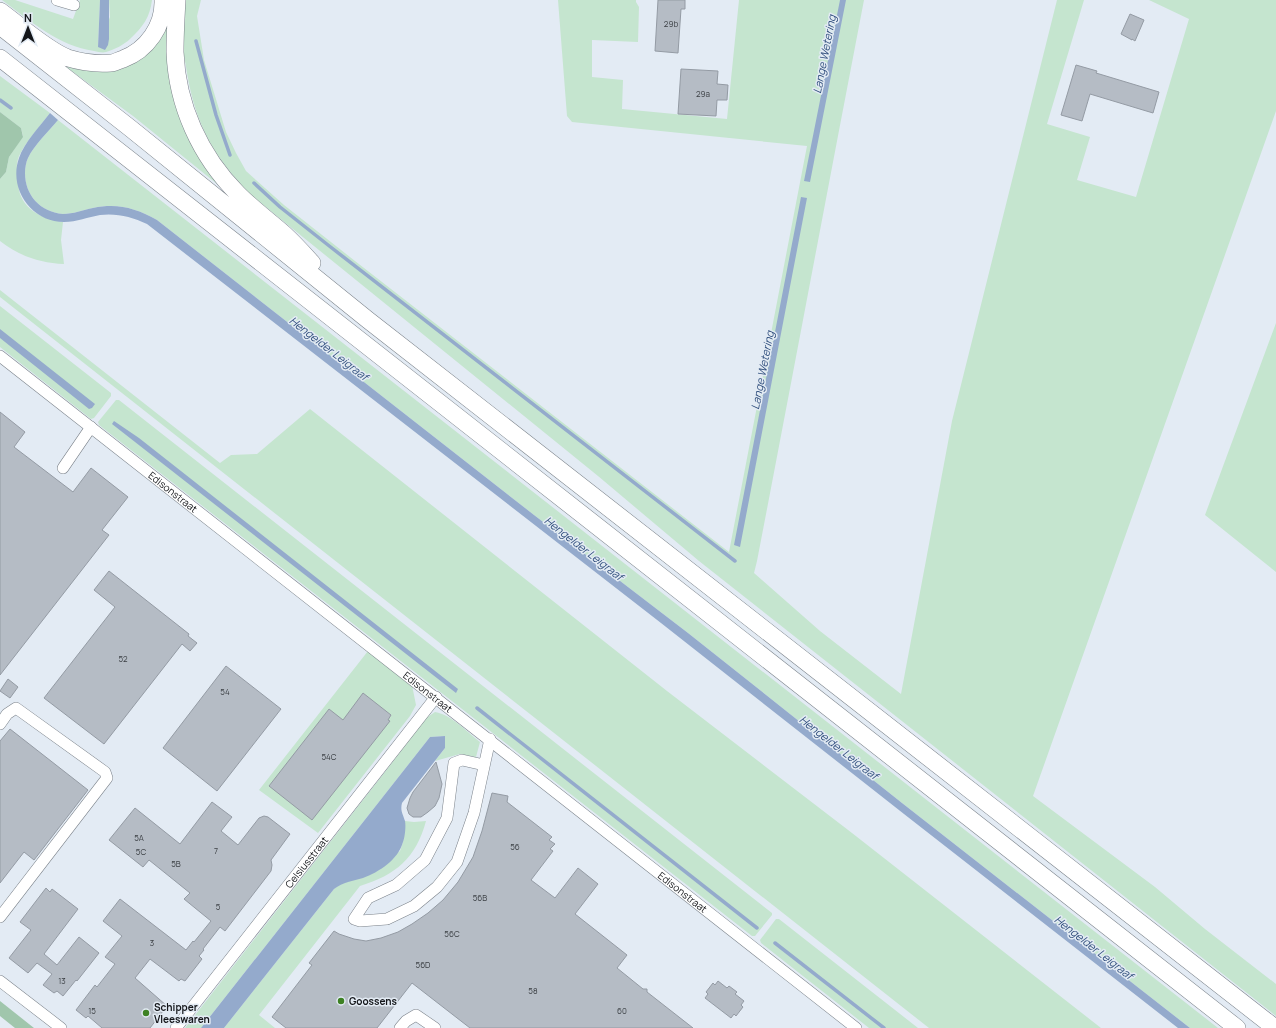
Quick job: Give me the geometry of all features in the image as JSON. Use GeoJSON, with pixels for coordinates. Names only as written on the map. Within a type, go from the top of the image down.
{"type":"FeatureCollection","features":[{"type":"Feature","properties":{"kind":"highway"},"geometry":{"type":"LineString","coordinates":[[0,11],[51,49],[67,58],[86,62],[112,63],[131,56],[146,45],[159,26],[163,0]]}},
{"type":"Feature","properties":{"kind":"highway"},"geometry":{"type":"LineString","coordinates":[[177,0],[175,52],[179,85],[194,132],[204,151],[217,171],[238,194],[286,236],[368,320]]}},
{"type":"Feature","properties":{"kind":"highway"},"geometry":{"type":"LineString","coordinates":[[0,26],[130,128],[368,320],[1275,1028]]}},
{"type":"Feature","properties":{"kind":"highway"},"geometry":{"type":"LineString","coordinates":[[0,58],[1237,1028]]}},
{"type":"Feature","properties":{"kind":"street"},"geometry":{"type":"LineString","coordinates":[[57,0],[74,5]]}},
{"type":"Feature","properties":{"kind":"street","name":"Edisonstraat"},"geometry":{"type":"LineString","coordinates":[[0,356],[490,739],[856,1028]]}},
{"type":"Feature","properties":{"kind":"street"},"geometry":{"type":"LineString","coordinates":[[63,468],[91,427]]}},
{"type":"Feature","properties":{"kind":"street","name":"Celsiusstraat"},"geometry":{"type":"LineString","coordinates":[[176,1028],[436,697]]}},
{"type":"Feature","properties":{"kind":"street"},"geometry":{"type":"LineString","coordinates":[[0,724],[7,714],[16,708],[104,772],[107,778],[4,905],[0,917]]}},
{"type":"Feature","properties":{"kind":"street"},"geometry":{"type":"LineString","coordinates":[[484,764],[462,760],[454,763],[447,818],[425,860],[396,885],[368,898],[354,919],[360,921],[387,919],[414,906],[437,887],[457,862],[474,813],[490,739]]}},
{"type":"Feature","properties":{"kind":"street"},"geometry":{"type":"LineString","coordinates":[[0,981],[61,1028]]}},
{"type":"Feature","properties":{"kind":"street"},"geometry":{"type":"LineString","coordinates":[[400,1028],[406,1020],[416,1015],[435,1028]]}},
{"type":"Feature","properties":{"kind":"green space"},"geometry":{"type":"Polygon","coordinates":[[[2,0],[15,0],[73,19],[80,0],[100,0],[98,47],[110,17],[109,0],[152,0],[148,17],[139,30],[128,41],[112,50],[97,52],[69,44],[45,32],[2,0]]]}},
{"type":"Feature","properties":{"kind":"green space"},"geometry":{"type":"Polygon","coordinates":[[[185,0],[201,0],[197,16],[204,60],[226,132],[246,171],[284,205],[729,552],[807,146],[572,122],[567,116],[558,0],[636,0],[639,7],[638,42],[592,40],[592,77],[623,80],[622,109],[727,119],[739,0],[864,0],[754,573],[820,631],[901,694],[952,421],[1057,0],[1084,0],[1047,124],[1090,137],[1077,180],[1136,197],[1189,19],[1149,0],[1276,0],[1276,111],[1033,796],[1155,887],[1205,929],[1276,984],[1276,1016],[699,561],[598,476],[251,195],[217,154],[201,125],[191,92],[183,49],[185,0]]]}},
{"type":"Feature","properties":{"kind":"green space"},"geometry":{"type":"Polygon","coordinates":[[[172,1],[171,51],[227,192],[133,116],[58,61],[134,60],[172,1]]]}},
{"type":"Feature","properties":{"kind":"green space"},"geometry":{"type":"Polygon","coordinates":[[[0,76],[50,113],[20,153],[17,164],[18,185],[21,197],[36,213],[49,219],[63,222],[61,240],[64,264],[30,258],[22,255],[0,241],[0,179],[6,172],[9,157],[23,136],[21,128],[0,112],[0,76]]]}},
{"type":"Feature","properties":{"kind":"green space"},"geometry":{"type":"Polygon","coordinates":[[[0,112],[21,128],[23,137],[9,157],[6,172],[0,179],[0,112]]]}},
{"type":"Feature","properties":{"kind":"green space"},"geometry":{"type":"Polygon","coordinates":[[[58,120],[1218,1028],[1190,1028],[902,803],[688,633],[534,515],[157,220],[141,212],[118,206],[93,208],[63,214],[55,213],[41,206],[35,201],[28,188],[25,173],[26,165],[34,148],[58,120]]]}},
{"type":"Feature","properties":{"kind":"green space"},"geometry":{"type":"Polygon","coordinates":[[[0,290],[220,463],[231,455],[257,454],[310,409],[667,691],[852,833],[1101,1028],[929,1028],[0,297],[0,290]]]}},
{"type":"Feature","properties":{"kind":"green space"},"geometry":{"type":"Polygon","coordinates":[[[0,306],[111,393],[111,396],[94,418],[91,419],[0,347],[0,306]]]}},
{"type":"Feature","properties":{"kind":"green space"},"geometry":{"type":"Polygon","coordinates":[[[1276,323],[1276,572],[1205,515],[1276,323]]]}},
{"type":"Feature","properties":{"kind":"green space"},"geometry":{"type":"Polygon","coordinates":[[[116,400],[119,400],[772,913],[755,936],[752,936],[99,425],[98,422],[116,400]]]}},
{"type":"Feature","properties":{"kind":"green space"},"geometry":{"type":"Polygon","coordinates":[[[368,651],[412,685],[416,705],[410,716],[318,833],[259,790],[368,651]]]}},
{"type":"Feature","properties":{"kind":"green space"},"geometry":{"type":"Polygon","coordinates":[[[435,712],[459,724],[480,742],[476,757],[460,754],[435,761],[445,748],[445,736],[430,737],[201,1028],[185,1028],[426,718],[435,712]]]}},
{"type":"Feature","properties":{"kind":"green space"},"geometry":{"type":"Polygon","coordinates":[[[405,821],[426,821],[417,845],[403,863],[394,870],[373,882],[360,886],[259,1015],[275,1028],[224,1028],[334,889],[340,884],[363,877],[400,851],[403,842],[405,821]]]}},
{"type":"Feature","properties":{"kind":"green space"},"geometry":{"type":"Polygon","coordinates":[[[776,919],[779,919],[918,1028],[869,1028],[761,943],[760,940],[776,919]]]}},
{"type":"Feature","properties":{"kind":"green space"},"geometry":{"type":"Polygon","coordinates":[[[0,1001],[34,1028],[15,1028],[0,1016],[0,1001]]]}},
{"type":"Feature","properties":{"kind":"water"},"geometry":{"type":"Polygon","coordinates":[[[100,0],[109,0],[109,39],[105,50],[98,47],[100,0]]]}},
{"type":"Feature","properties":{"kind":"water"},"geometry":{"type":"Polygon","coordinates":[[[840,0],[846,0],[810,182],[804,181],[840,0]]]}},
{"type":"Feature","properties":{"kind":"water"},"geometry":{"type":"Polygon","coordinates":[[[50,113],[58,120],[34,148],[27,160],[25,169],[26,181],[31,195],[41,206],[55,213],[63,214],[93,208],[118,206],[141,212],[157,220],[534,515],[688,633],[902,803],[1190,1028],[1178,1028],[661,623],[147,224],[136,219],[118,215],[100,215],[69,222],[52,221],[33,210],[25,202],[20,192],[16,170],[21,152],[50,113]]]}},
{"type":"Feature","properties":{"kind":"water"},"geometry":{"type":"Polygon","coordinates":[[[801,197],[807,198],[740,547],[734,545],[801,197]]]}},
{"type":"Feature","properties":{"kind":"water"},"geometry":{"type":"Polygon","coordinates":[[[0,329],[95,404],[92,408],[89,409],[0,338],[0,329]]]}},
{"type":"Feature","properties":{"kind":"water"},"geometry":{"type":"Polygon","coordinates":[[[114,421],[139,438],[458,689],[456,693],[112,424],[114,421]]]}},
{"type":"Feature","properties":{"kind":"water"},"geometry":{"type":"Polygon","coordinates":[[[445,736],[445,748],[402,803],[401,806],[405,821],[405,832],[401,848],[392,860],[381,869],[363,878],[344,883],[334,889],[224,1028],[201,1028],[430,737],[445,736]]]}},
{"type":"Feature","properties":{"kind":"building"},"geometry":{"type":"Polygon","coordinates":[[[658,0],[685,0],[685,9],[681,9],[678,53],[655,51],[658,0]]]}},
{"type":"Feature","properties":{"kind":"building"},"geometry":{"type":"Polygon","coordinates":[[[1130,14],[1144,20],[1135,41],[1121,34],[1130,14]]]}},
{"type":"Feature","properties":{"kind":"building"},"geometry":{"type":"Polygon","coordinates":[[[1076,65],[1097,71],[1096,73],[1159,92],[1153,113],[1090,94],[1082,121],[1061,115],[1076,65]]]}},
{"type":"Feature","properties":{"kind":"building"},"geometry":{"type":"Polygon","coordinates":[[[681,69],[718,71],[717,84],[728,85],[727,100],[717,100],[716,116],[678,114],[681,69]]]}},
{"type":"Feature","properties":{"kind":"building"},"geometry":{"type":"Polygon","coordinates":[[[0,412],[25,432],[14,447],[73,492],[91,468],[128,497],[102,530],[109,535],[0,675],[0,412]]]}},
{"type":"Feature","properties":{"kind":"building"},"geometry":{"type":"Polygon","coordinates":[[[109,571],[189,634],[188,636],[197,643],[190,651],[182,644],[104,744],[44,698],[115,607],[94,590],[109,571]]]}},
{"type":"Feature","properties":{"kind":"building"},"geometry":{"type":"Polygon","coordinates":[[[226,666],[281,709],[217,791],[163,748],[226,666]]]}},
{"type":"Feature","properties":{"kind":"building"},"geometry":{"type":"Polygon","coordinates":[[[8,679],[18,687],[10,698],[0,691],[8,679]]]}},
{"type":"Feature","properties":{"kind":"building"},"geometry":{"type":"Polygon","coordinates":[[[363,693],[391,715],[388,720],[390,721],[312,820],[269,786],[329,709],[343,720],[363,693]]]}},
{"type":"Feature","properties":{"kind":"building"},"geometry":{"type":"Polygon","coordinates":[[[10,729],[88,790],[34,860],[24,852],[0,883],[0,741],[10,729]]]}},
{"type":"Feature","properties":{"kind":"building"},"geometry":{"type":"Polygon","coordinates":[[[436,762],[442,784],[439,798],[435,806],[428,812],[421,817],[413,817],[409,814],[407,808],[410,798],[436,762]]]}},
{"type":"Feature","properties":{"kind":"building"},"geometry":{"type":"Polygon","coordinates":[[[492,793],[508,796],[507,802],[552,837],[549,840],[555,844],[550,849],[553,851],[531,880],[555,898],[578,868],[598,884],[575,914],[627,955],[617,968],[643,989],[647,989],[647,992],[693,1028],[470,1028],[412,983],[377,1028],[286,1028],[272,1017],[312,965],[309,963],[334,931],[354,939],[366,941],[381,938],[398,932],[412,924],[443,900],[458,882],[473,857],[482,831],[492,793]]]}},
{"type":"Feature","properties":{"kind":"building"},"geometry":{"type":"Polygon","coordinates":[[[212,802],[232,817],[221,831],[238,845],[259,818],[264,816],[268,817],[290,834],[271,860],[271,871],[225,931],[220,927],[199,956],[202,959],[185,981],[181,979],[179,981],[150,959],[135,978],[167,1006],[150,1028],[102,1028],[88,1016],[86,1018],[76,1010],[95,985],[97,987],[115,964],[105,957],[122,936],[103,921],[120,899],[186,950],[211,921],[184,899],[190,893],[149,860],[143,867],[109,840],[135,808],[180,844],[212,802]]]}},
{"type":"Feature","properties":{"kind":"building"},"geometry":{"type":"Polygon","coordinates":[[[46,888],[50,892],[52,889],[78,909],[44,954],[57,965],[79,937],[99,953],[63,996],[57,991],[54,993],[43,985],[52,974],[37,963],[28,973],[9,958],[31,930],[20,922],[46,888]]]}},
{"type":"Feature","properties":{"kind":"building"},"geometry":{"type":"Polygon","coordinates":[[[718,981],[727,988],[729,986],[737,992],[735,994],[744,1001],[741,1005],[743,1007],[736,1016],[734,1014],[731,1018],[705,998],[708,994],[706,992],[713,983],[715,985],[718,981]]]}},
{"type":"Feature","properties":{"kind":"waterway"},"geometry":{"type":"LineString","coordinates":[[196,41],[216,115],[230,155]]}},
{"type":"Feature","properties":{"kind":"waterway"},"geometry":{"type":"LineString","coordinates":[[0,100],[11,108]]}},
{"type":"Feature","properties":{"kind":"waterway"},"geometry":{"type":"LineString","coordinates":[[254,183],[280,207],[328,245],[735,561]]}},
{"type":"Feature","properties":{"kind":"waterway"},"geometry":{"type":"LineString","coordinates":[[477,708],[757,928]]}},
{"type":"Feature","properties":{"kind":"waterway"},"geometry":{"type":"LineString","coordinates":[[775,943],[884,1028]]}},
{"type":"Feature","properties":{"kind":"place","name":"Goossens"},"geometry":{"type":"Point","coordinates":[341,1001]}},
{"type":"Feature","properties":{"kind":"place","name":"Schipper Vleeswaren"},"geometry":{"type":"Point","coordinates":[146,1013]}},
{"type":"Feature","properties":{"kind":"water label","name":"Lange Wetering"},"geometry":{"type":"Point","coordinates":[824,54]}},
{"type":"Feature","properties":{"kind":"water label","name":"Hengelder Leigraaf"},"geometry":{"type":"Point","coordinates":[329,348]}},
{"type":"Feature","properties":{"kind":"water label","name":"Lange Wetering"},"geometry":{"type":"Point","coordinates":[762,370]}},
{"type":"Feature","properties":{"kind":"water label","name":"Hengelder Leigraaf"},"geometry":{"type":"Point","coordinates":[584,548]}},
{"type":"Feature","properties":{"kind":"water label","name":"Hengelder Leigraaf"},"geometry":{"type":"Point","coordinates":[839,747]}},
{"type":"Feature","properties":{"kind":"water label","name":"Hengelder Leigraaf"},"geometry":{"type":"Point","coordinates":[1094,947]}}]}
